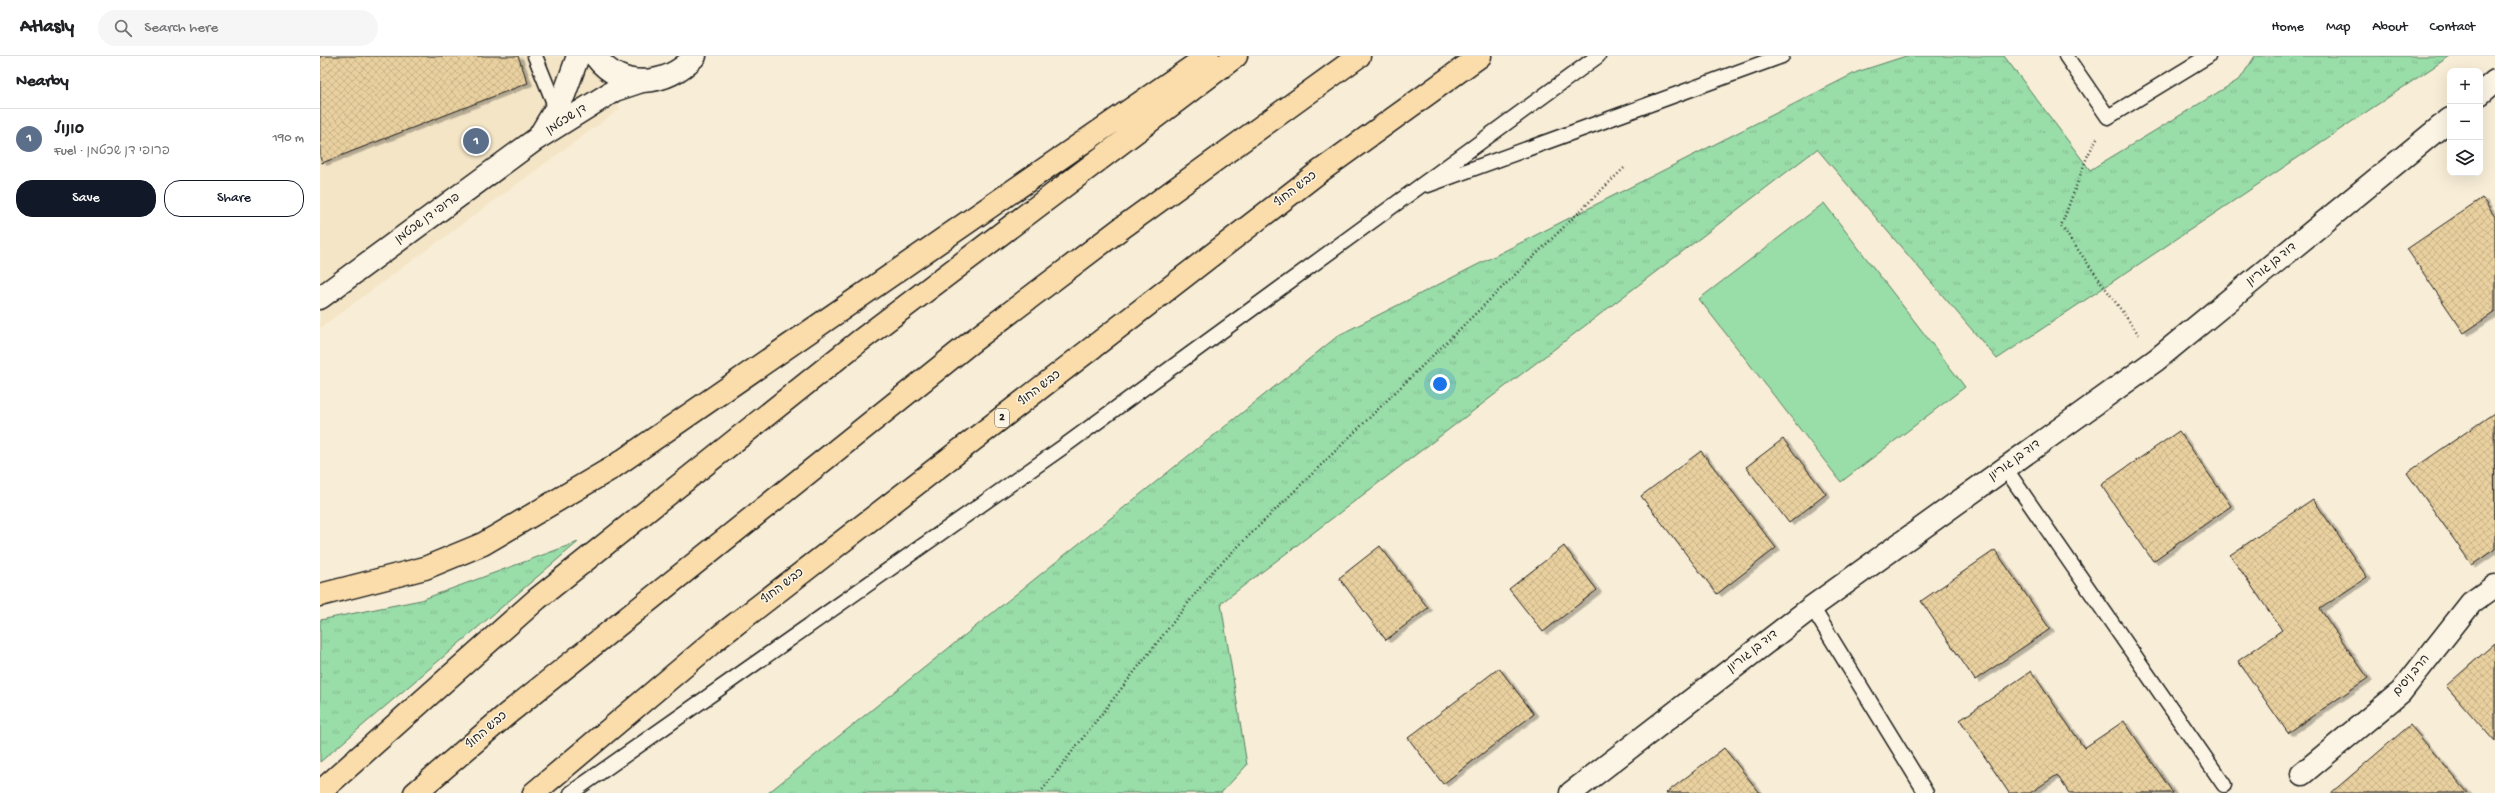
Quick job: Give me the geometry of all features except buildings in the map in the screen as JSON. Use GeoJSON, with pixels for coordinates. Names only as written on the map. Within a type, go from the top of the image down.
{"type":"FeatureCollection","features":[{"type":"Feature","properties":{"kind":"highway"},"geometry":{"type":"LineString","coordinates":[[320,595],[425,568],[483,544],[612,468],[1208,56]]}},
{"type":"Feature","properties":{"kind":"highway"},"geometry":{"type":"LineString","coordinates":[[320,792],[556,584],[857,343],[1236,56]]}},
{"type":"Feature","properties":{"kind":"highway","name":"כביש החוף"},"geometry":{"type":"LineString","coordinates":[[415,793],[506,715],[970,343],[1123,227],[1359,56]]}},
{"type":"Feature","properties":{"kind":"highway","name":"כביש החוף"},"geometry":{"type":"LineString","coordinates":[[534,793],[719,637],[1319,172],[1480,56]]}},
{"type":"Feature","properties":{"kind":"street","name":"דן שכטמן"},"geometry":{"type":"LineString","coordinates":[[559,116],[578,56]]}},
{"type":"Feature","properties":{"kind":"street"},"geometry":{"type":"LineString","coordinates":[[595,56],[618,75],[642,81],[665,78],[677,73],[696,56]]}},
{"type":"Feature","properties":{"kind":"street","name":"דן שכטמן"},"geometry":{"type":"LineString","coordinates":[[536,140],[559,116],[615,90],[642,81]]}},
{"type":"Feature","properties":{"kind":"street","name":"דוד בן גוריון"},"geometry":{"type":"LineString","coordinates":[[1571,793],[1812,607],[2156,360],[2447,121]]}},
{"type":"Feature","properties":{"kind":"street","name":"פרופ' דן שכטמן"},"geometry":{"type":"LineString","coordinates":[[320,298],[536,140]]}},
{"type":"Feature","properties":{"kind":"street","name":"הרב ניסים"},"geometry":{"type":"LineString","coordinates":[[2302,774],[2401,692],[2471,603],[2495,586]]}},
{"type":"Feature","properties":{"kind":"lane"},"geometry":{"type":"LineString","coordinates":[[536,56],[559,116]]}},
{"type":"Feature","properties":{"kind":"lane"},"geometry":{"type":"LineString","coordinates":[[571,793],[1063,447],[1598,56]]}},
{"type":"Feature","properties":{"kind":"lane"},"geometry":{"type":"LineString","coordinates":[[1390,208],[1427,186],[1782,56]]}},
{"type":"Feature","properties":{"kind":"lane"},"geometry":{"type":"LineString","coordinates":[[2066,56],[2108,118],[2208,56]]}},
{"type":"Feature","properties":{"kind":"lane"},"geometry":{"type":"LineString","coordinates":[[2005,468],[2224,785]]}},
{"type":"Feature","properties":{"kind":"lane"},"geometry":{"type":"LineString","coordinates":[[1812,607],[1926,793]]}},
{"type":"Feature","properties":{"kind":"path"},"geometry":{"type":"LineString","coordinates":[[2108,118],[2087,157],[2061,226],[2156,360]]}},
{"type":"Feature","properties":{"kind":"path"},"geometry":{"type":"LineString","coordinates":[[1040,793],[1213,571],[1624,167]]}},
{"type":"Feature","properties":{"kind":"shaded area"},"geometry":{"type":"Polygon","coordinates":[[[320,56],[596,56],[620,109],[320,328],[320,56]]]}},
{"type":"Feature","properties":{"kind":"green space"},"geometry":{"type":"Polygon","coordinates":[[[1906,56],[2004,56],[2090,170],[2240,79],[2255,56],[2450,56],[1997,359],[1817,149],[1221,603],[1247,765],[1221,793],[768,793],[1339,335],[1857,72],[1906,56]]]}},
{"type":"Feature","properties":{"kind":"green space"},"geometry":{"type":"Polygon","coordinates":[[[1824,203],[1965,387],[1841,482],[1699,299],[1824,203]]]}},
{"type":"Feature","properties":{"kind":"green space"},"geometry":{"type":"Polygon","coordinates":[[[578,542],[320,762],[320,620],[421,600],[578,542]]]}},
{"type":"Feature","properties":{"kind":"place","name":"סונול"},"geometry":{"type":"Point","coordinates":[476,141]}}]}
